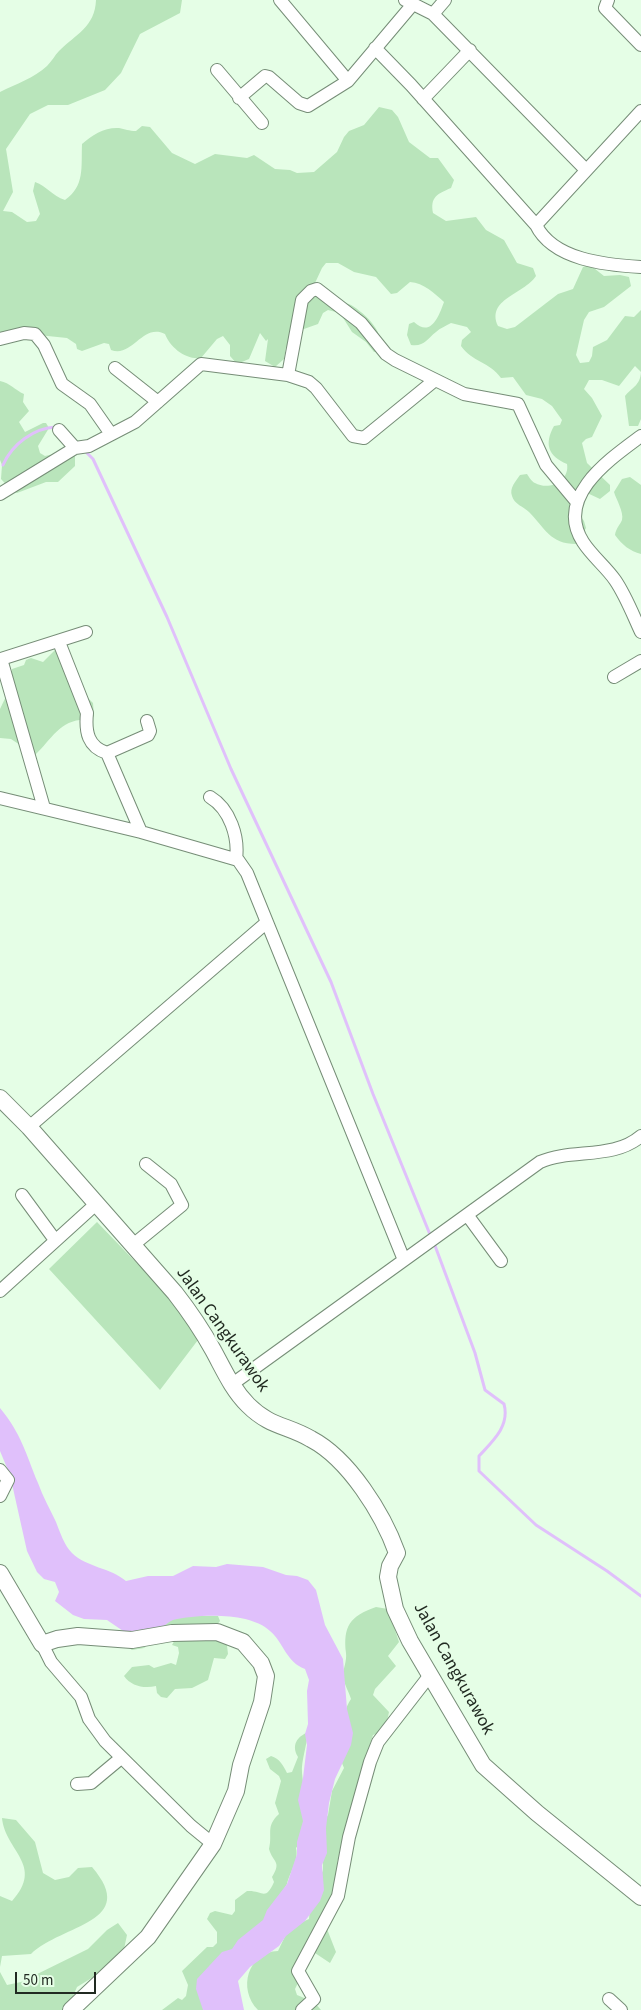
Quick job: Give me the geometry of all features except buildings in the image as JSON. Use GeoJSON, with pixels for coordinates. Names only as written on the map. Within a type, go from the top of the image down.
{"type":"FeatureCollection","features":[{"type":"Feature","properties":{"kind":"street"},"geometry":{"type":"LineString","coordinates":[[280,0],[348,81]]}},
{"type":"Feature","properties":{"kind":"street"},"geometry":{"type":"LineString","coordinates":[[433,14],[445,0]]}},
{"type":"Feature","properties":{"kind":"street"},"geometry":{"type":"LineString","coordinates":[[608,0],[605,8],[641,45]]}},
{"type":"Feature","properties":{"kind":"street"},"geometry":{"type":"LineString","coordinates":[[239,98],[265,76],[269,77],[299,103],[308,106],[348,81],[409,2],[433,14],[585,169]]}},
{"type":"Feature","properties":{"kind":"street"},"geometry":{"type":"LineString","coordinates":[[375,48],[536,225],[544,238],[566,252],[585,258],[641,268]]}},
{"type":"Feature","properties":{"kind":"street"},"geometry":{"type":"LineString","coordinates":[[423,99],[470,50]]}},
{"type":"Feature","properties":{"kind":"street"},"geometry":{"type":"LineString","coordinates":[[217,70],[262,123]]}},
{"type":"Feature","properties":{"kind":"street"},"geometry":{"type":"LineString","coordinates":[[536,225],[585,169],[641,111]]}},
{"type":"Feature","properties":{"kind":"street"},"geometry":{"type":"LineString","coordinates":[[288,375],[302,300],[311,291],[317,289],[361,323],[386,354],[464,394],[518,404],[546,465],[576,501]]}},
{"type":"Feature","properties":{"kind":"street"},"geometry":{"type":"LineString","coordinates":[[0,339],[24,333],[35,334],[44,345],[62,384],[90,404],[111,434]]}},
{"type":"Feature","properties":{"kind":"street"},"geometry":{"type":"LineString","coordinates":[[0,494],[80,447],[120,432],[136,422],[201,364],[288,375],[309,382],[316,388],[353,436],[360,438],[364,438],[435,380]]}},
{"type":"Feature","properties":{"kind":"street"},"geometry":{"type":"LineString","coordinates":[[115,368],[158,402]]}},
{"type":"Feature","properties":{"kind":"street"},"geometry":{"type":"LineString","coordinates":[[59,430],[80,447]]}},
{"type":"Feature","properties":{"kind":"street"},"geometry":{"type":"LineString","coordinates":[[641,436],[608,461],[585,487],[576,501],[575,509],[582,541],[616,581],[641,632]]}},
{"type":"Feature","properties":{"kind":"street"},"geometry":{"type":"LineString","coordinates":[[44,808],[4,693],[1,657],[59,642],[86,632]]}},
{"type":"Feature","properties":{"kind":"street"},"geometry":{"type":"LineString","coordinates":[[59,642],[87,713],[86,723],[90,740],[97,750],[107,753],[148,735],[150,731],[147,721]]}},
{"type":"Feature","properties":{"kind":"street"},"geometry":{"type":"LineString","coordinates":[[614,677],[641,661]]}},
{"type":"Feature","properties":{"kind":"street"},"geometry":{"type":"LineString","coordinates":[[107,753],[141,832]]}},
{"type":"Feature","properties":{"kind":"street"},"geometry":{"type":"LineString","coordinates":[[210,797],[220,804],[236,836],[236,859]]}},
{"type":"Feature","properties":{"kind":"street"},"geometry":{"type":"LineString","coordinates":[[0,798],[141,832],[236,859],[247,873],[404,1260]]}},
{"type":"Feature","properties":{"kind":"street"},"geometry":{"type":"LineString","coordinates":[[29,1127],[266,923]]}},
{"type":"Feature","properties":{"kind":"street","name":"Jalan Cangkurawok"},"geometry":{"type":"LineString","coordinates":[[0,1098],[29,1127],[189,1312],[231,1385],[257,1414],[280,1427],[312,1439],[348,1469],[359,1482],[392,1538],[397,1553],[390,1566],[389,1590],[410,1641],[483,1765],[543,1818],[641,1897]]}},
{"type":"Feature","properties":{"kind":"street"},"geometry":{"type":"LineString","coordinates":[[231,1385],[468,1216],[540,1162],[558,1156],[616,1149],[634,1142],[641,1136]]}},
{"type":"Feature","properties":{"kind":"street"},"geometry":{"type":"LineString","coordinates":[[133,1245],[182,1205],[183,1202],[162,1174],[146,1164]]}},
{"type":"Feature","properties":{"kind":"street"},"geometry":{"type":"LineString","coordinates":[[22,1195],[55,1240]]}},
{"type":"Feature","properties":{"kind":"street"},"geometry":{"type":"LineString","coordinates":[[0,1291],[96,1204]]}},
{"type":"Feature","properties":{"kind":"street"},"geometry":{"type":"LineString","coordinates":[[468,1216],[501,1261]]}},
{"type":"Feature","properties":{"kind":"street"},"geometry":{"type":"LineString","coordinates":[[0,1470],[8,1480],[0,1496]]}},
{"type":"Feature","properties":{"kind":"street"},"geometry":{"type":"LineString","coordinates":[[0,1573],[51,1662],[81,1698],[94,1725],[121,1758],[191,1826],[213,1844]]}},
{"type":"Feature","properties":{"kind":"street"},"geometry":{"type":"LineString","coordinates":[[42,1644],[57,1639],[78,1636],[132,1640],[200,1631],[217,1632],[231,1636],[252,1650],[261,1663],[266,1676],[262,1702],[242,1765],[236,1791],[213,1844],[148,1937],[71,2010]]}},
{"type":"Feature","properties":{"kind":"street"},"geometry":{"type":"LineString","coordinates":[[302,2010],[314,1998],[298,1971],[338,1896],[350,1837],[370,1762],[378,1742],[430,1675]]}},
{"type":"Feature","properties":{"kind":"street"},"geometry":{"type":"LineString","coordinates":[[77,1784],[91,1783],[121,1758]]}},
{"type":"Feature","properties":{"kind":"street"},"geometry":{"type":"LineString","coordinates":[[609,1999],[621,2010]]}},
{"type":"Feature","properties":{"kind":"green space"},"geometry":{"type":"Polygon","coordinates":[[[96,0],[182,0],[180,13],[140,34],[121,73],[105,90],[68,105],[48,105],[30,114],[6,149],[13,192],[3,211],[12,212],[27,222],[36,221],[40,214],[33,191],[35,182],[65,200],[76,189],[79,182],[82,144],[104,130],[119,128],[136,131],[142,126],[150,127],[172,153],[195,164],[215,154],[247,158],[254,155],[275,169],[290,170],[297,173],[314,172],[337,152],[349,131],[364,125],[379,107],[392,110],[398,117],[409,142],[430,158],[438,158],[454,180],[451,188],[438,194],[434,200],[433,213],[446,221],[476,217],[486,230],[504,240],[517,263],[533,268],[536,276],[523,288],[501,303],[497,309],[498,326],[507,329],[515,327],[558,294],[573,289],[583,267],[590,265],[604,276],[620,275],[629,277],[631,286],[604,307],[589,312],[584,320],[576,355],[580,363],[589,362],[593,347],[607,340],[625,316],[634,317],[641,310],[641,372],[635,366],[619,386],[602,380],[589,380],[584,389],[592,398],[602,416],[592,437],[582,443],[587,463],[610,485],[610,491],[600,499],[585,492],[575,509],[584,521],[586,528],[576,544],[554,538],[529,512],[513,499],[511,493],[513,485],[520,475],[527,474],[534,482],[546,486],[562,480],[567,470],[567,464],[552,453],[549,438],[554,426],[560,425],[562,420],[552,406],[542,399],[526,395],[513,377],[501,378],[492,368],[470,356],[461,346],[462,340],[471,332],[467,327],[451,323],[439,329],[422,344],[411,345],[407,335],[409,324],[414,322],[425,328],[430,326],[437,319],[444,302],[420,284],[410,282],[397,293],[391,294],[376,277],[354,272],[338,263],[326,263],[315,283],[330,299],[351,305],[369,319],[380,338],[379,352],[374,352],[366,342],[352,332],[340,313],[328,310],[323,313],[318,324],[301,330],[297,341],[286,347],[284,359],[275,367],[265,361],[268,339],[266,341],[260,333],[249,359],[237,364],[230,356],[230,345],[223,336],[217,339],[201,358],[184,355],[170,344],[165,334],[157,332],[144,336],[132,346],[119,351],[111,350],[109,344],[104,343],[82,351],[77,349],[76,344],[67,338],[19,333],[0,340],[0,92],[31,77],[47,66],[59,51],[88,24],[95,9],[96,0]]]}},
{"type":"Feature","properties":{"kind":"green space"},"geometry":{"type":"Polygon","coordinates":[[[641,372],[641,419],[638,426],[629,426],[625,396],[637,383],[641,372]]]}},
{"type":"Feature","properties":{"kind":"green space"},"geometry":{"type":"Polygon","coordinates":[[[0,381],[7,383],[24,394],[23,402],[29,411],[19,422],[25,432],[43,423],[46,423],[49,428],[38,446],[40,453],[45,456],[54,454],[65,446],[75,451],[75,466],[58,482],[46,482],[17,493],[12,491],[1,479],[0,381]]]}},
{"type":"Feature","properties":{"kind":"green space"},"geometry":{"type":"Polygon","coordinates":[[[630,477],[641,485],[641,554],[626,547],[615,535],[622,517],[614,492],[622,479],[630,477]]]}},
{"type":"Feature","properties":{"kind":"green space"},"geometry":{"type":"Polygon","coordinates":[[[55,650],[61,651],[84,694],[93,703],[94,716],[90,720],[80,720],[65,725],[35,755],[11,739],[0,738],[0,709],[11,686],[12,669],[24,665],[26,660],[31,658],[43,662],[55,650]]]}},
{"type":"Feature","properties":{"kind":"green space"},"geometry":{"type":"Polygon","coordinates":[[[97,1222],[177,1305],[201,1336],[160,1390],[49,1269],[97,1222]]]}},
{"type":"Feature","properties":{"kind":"green space"},"geometry":{"type":"Polygon","coordinates":[[[376,1607],[388,1609],[399,1642],[388,1656],[396,1666],[375,1689],[373,1695],[389,1712],[385,1731],[373,1735],[361,1771],[337,1863],[341,1888],[327,1929],[336,1952],[330,1963],[315,1953],[311,1956],[295,1989],[297,1995],[314,2002],[321,2010],[258,2010],[248,1992],[247,1982],[253,1965],[259,1958],[268,1953],[278,1951],[289,1928],[309,1919],[310,1908],[323,1870],[322,1824],[328,1815],[332,1791],[344,1768],[339,1742],[344,1714],[351,1699],[343,1676],[347,1629],[354,1618],[376,1607]]]}},
{"type":"Feature","properties":{"kind":"green space"},"geometry":{"type":"Polygon","coordinates":[[[160,1616],[218,1616],[220,1621],[217,1625],[226,1637],[228,1654],[225,1659],[214,1658],[208,1680],[192,1688],[175,1689],[167,1698],[161,1697],[157,1693],[156,1686],[138,1686],[124,1676],[132,1667],[149,1665],[154,1668],[171,1663],[176,1665],[179,1653],[178,1647],[172,1645],[180,1631],[152,1641],[144,1648],[132,1650],[121,1643],[122,1632],[160,1616]]]}},
{"type":"Feature","properties":{"kind":"green space"},"geometry":{"type":"Polygon","coordinates":[[[308,1732],[302,1768],[306,1802],[305,1832],[302,1841],[296,1848],[295,1862],[287,1884],[212,2010],[162,2010],[178,1998],[182,2000],[186,1996],[188,1985],[182,1971],[207,1947],[213,1947],[217,1943],[217,1932],[207,1919],[210,1913],[215,1911],[232,1915],[235,1911],[235,1900],[247,1891],[263,1894],[271,1888],[274,1882],[272,1877],[275,1872],[276,1862],[269,1849],[270,1830],[272,1823],[279,1814],[275,1803],[281,1781],[279,1776],[270,1769],[266,1759],[271,1756],[274,1757],[281,1763],[287,1773],[292,1772],[298,1757],[295,1749],[296,1742],[308,1732]]]}},
{"type":"Feature","properties":{"kind":"green space"},"geometry":{"type":"Polygon","coordinates":[[[2,1818],[16,1820],[35,1842],[43,1873],[55,1880],[69,1877],[78,1868],[92,1867],[104,1886],[107,1900],[102,1911],[91,1920],[44,1944],[31,1954],[2,1956],[0,1967],[0,1896],[12,1901],[21,1888],[25,1877],[24,1868],[9,1840],[2,1818]]]}},
{"type":"Feature","properties":{"kind":"green space"},"geometry":{"type":"Polygon","coordinates":[[[118,1923],[127,1935],[124,1949],[103,1971],[77,1987],[71,2001],[63,2010],[0,2010],[0,1972],[7,1985],[21,1982],[88,1949],[107,1930],[118,1923]]]}},
{"type":"Feature","properties":{"kind":"shaded area"},"geometry":{"type":"Polygon","coordinates":[[[0,1408],[13,1426],[22,1444],[64,1542],[69,1550],[78,1558],[113,1573],[126,1581],[148,1576],[173,1576],[193,1566],[216,1567],[227,1564],[263,1567],[286,1575],[297,1576],[308,1580],[316,1590],[325,1625],[343,1659],[347,1709],[353,1733],[351,1745],[335,1779],[329,1803],[326,1828],[327,1853],[322,1865],[324,1890],[320,1901],[305,1921],[286,1936],[279,1946],[250,1967],[238,1981],[244,2010],[203,2010],[196,1989],[197,1979],[222,1952],[232,1949],[238,1940],[263,1920],[267,1910],[287,1884],[297,1854],[297,1842],[303,1821],[298,1800],[307,1745],[305,1734],[308,1724],[307,1691],[309,1680],[305,1669],[293,1662],[270,1631],[250,1620],[224,1616],[184,1618],[173,1620],[156,1629],[126,1633],[107,1620],[84,1619],[73,1615],[55,1601],[59,1592],[55,1582],[44,1579],[37,1572],[27,1551],[10,1475],[0,1451],[0,1408]]]}},
{"type":"Feature","properties":{"kind":"waterway"},"geometry":{"type":"LineString","coordinates":[[3,465],[12,450],[25,438],[40,430],[56,427]]}},
{"type":"Feature","properties":{"kind":"waterway"},"geometry":{"type":"LineString","coordinates":[[84,450],[93,459],[167,617],[231,769],[331,982],[373,1094],[431,1237]]}},
{"type":"Feature","properties":{"kind":"waterway"},"geometry":{"type":"LineString","coordinates":[[434,1243],[475,1353],[485,1390],[504,1404],[505,1419],[495,1439],[479,1456],[479,1471],[536,1525],[607,1571],[641,1596]]}}]}
